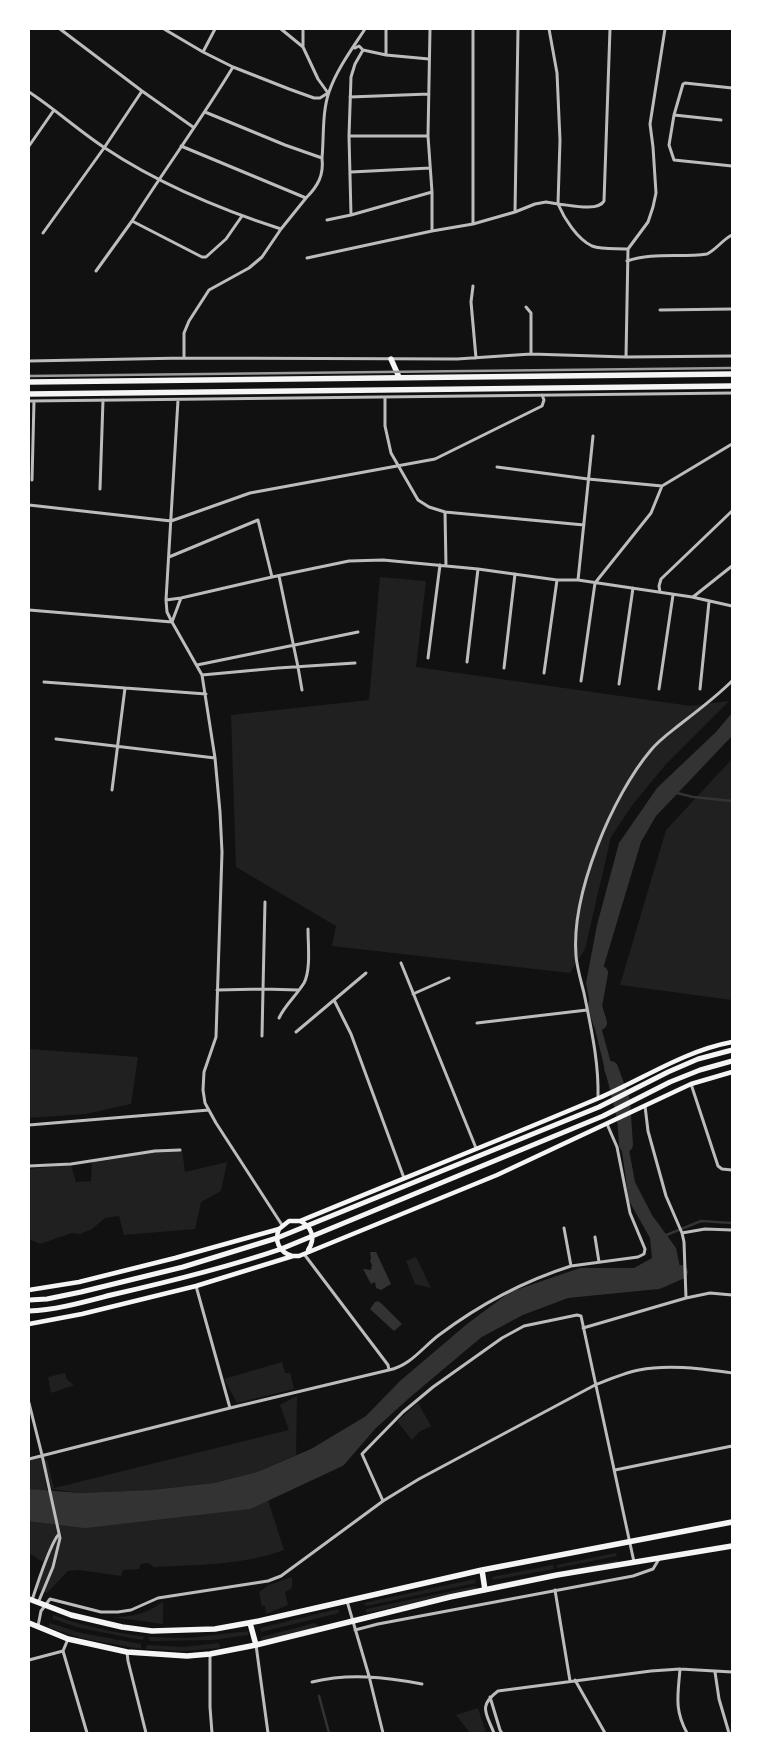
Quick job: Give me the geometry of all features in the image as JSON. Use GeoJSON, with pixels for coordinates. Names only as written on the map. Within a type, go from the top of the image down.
{"type":"FeatureCollection","features":[{"type":"Feature","properties":{"kind":"highway"},"geometry":{"type":"LineString","coordinates":[[391,359],[399,377]]}},
{"type":"Feature","properties":{"kind":"highway"},"geometry":{"type":"LineString","coordinates":[[29,382],[732,374]]}},
{"type":"Feature","properties":{"kind":"highway"},"geometry":{"type":"LineString","coordinates":[[29,394],[732,386]]}},
{"type":"Feature","properties":{"kind":"highway"},"geometry":{"type":"LineString","coordinates":[[30,1599],[83,1619],[116,1626],[152,1631],[199,1630],[250,1623],[482,1570],[732,1522]]}},
{"type":"Feature","properties":{"kind":"highway"},"geometry":{"type":"LineString","coordinates":[[29,1623],[68,1639],[128,1652],[187,1656],[210,1654],[256,1646],[352,1620],[557,1575],[732,1546]]}},
{"type":"Feature","properties":{"kind":"highway"},"geometry":{"type":"LineString","coordinates":[[482,1570],[485,1590]]}},
{"type":"Feature","properties":{"kind":"highway"},"geometry":{"type":"LineString","coordinates":[[250,1623],[256,1646]]}},
{"type":"Feature","properties":{"kind":"main road"},"geometry":{"type":"LineString","coordinates":[[29,1290],[79,1282],[175,1258],[281,1227],[289,1221],[300,1221],[599,1098],[667,1064],[732,1042]]}},
{"type":"Feature","properties":{"kind":"main road"},"geometry":{"type":"LineString","coordinates":[[29,1300],[47,1299],[81,1292],[183,1267],[277,1238],[599,1107],[698,1059],[732,1050]]}},
{"type":"Feature","properties":{"kind":"main road"},"geometry":{"type":"LineString","coordinates":[[29,1312],[70,1305],[137,1289],[236,1264],[281,1250],[603,1116],[670,1082],[700,1070],[732,1061]]}},
{"type":"Feature","properties":{"kind":"main road"},"geometry":{"type":"LineString","coordinates":[[29,1324],[82,1314],[196,1286],[306,1252],[497,1175],[691,1084],[732,1072]]}},
{"type":"Feature","properties":{"kind":"main road"},"geometry":{"type":"LineString","coordinates":[[300,1221],[308,1226],[313,1237],[306,1252]]}},
{"type":"Feature","properties":{"kind":"main road"},"geometry":{"type":"LineString","coordinates":[[281,1227],[277,1238],[281,1250],[293,1256]]}},
{"type":"Feature","properties":{"kind":"street"},"geometry":{"type":"LineString","coordinates":[[60,29],[193,127]]}},
{"type":"Feature","properties":{"kind":"street"},"geometry":{"type":"LineString","coordinates":[[164,29],[233,67],[289,89],[314,98],[320,98],[328,93]]}},
{"type":"Feature","properties":{"kind":"street"},"geometry":{"type":"LineString","coordinates":[[203,52],[215,29]]}},
{"type":"Feature","properties":{"kind":"street"},"geometry":{"type":"LineString","coordinates":[[282,29],[302,46],[318,79],[328,93]]}},
{"type":"Feature","properties":{"kind":"street"},"geometry":{"type":"LineString","coordinates":[[302,46],[303,29]]}},
{"type":"Feature","properties":{"kind":"street"},"geometry":{"type":"LineString","coordinates":[[184,358],[184,333],[188,321],[209,290],[249,268],[262,257],[281,229],[306,198],[315,190],[323,168],[324,121],[328,93],[365,29]]}},
{"type":"Feature","properties":{"kind":"street"},"geometry":{"type":"LineString","coordinates":[[386,29],[386,55]]}},
{"type":"Feature","properties":{"kind":"street"},"geometry":{"type":"LineString","coordinates":[[430,29],[428,136],[432,192],[432,230]]}},
{"type":"Feature","properties":{"kind":"street"},"geometry":{"type":"LineString","coordinates":[[473,29],[473,224]]}},
{"type":"Feature","properties":{"kind":"street"},"geometry":{"type":"LineString","coordinates":[[516,212],[518,29]]}},
{"type":"Feature","properties":{"kind":"street"},"geometry":{"type":"LineString","coordinates":[[549,29],[558,73],[560,140],[558,204],[566,221],[591,245],[628,249]]}},
{"type":"Feature","properties":{"kind":"street"},"geometry":{"type":"LineString","coordinates":[[307,258],[432,230],[473,224],[546,202],[577,206],[602,206],[604,201],[610,29]]}},
{"type":"Feature","properties":{"kind":"street"},"geometry":{"type":"LineString","coordinates":[[626,357],[628,249],[648,222],[654,207],[656,193],[654,146],[650,124],[665,29]]}},
{"type":"Feature","properties":{"kind":"street"},"geometry":{"type":"LineString","coordinates":[[349,54],[359,46],[363,50],[386,55],[429,59]]}},
{"type":"Feature","properties":{"kind":"street"},"geometry":{"type":"LineString","coordinates":[[351,215],[350,98],[355,64],[363,50]]}},
{"type":"Feature","properties":{"kind":"street"},"geometry":{"type":"LineString","coordinates":[[96,271],[132,221],[233,67]]}},
{"type":"Feature","properties":{"kind":"street"},"geometry":{"type":"LineString","coordinates":[[732,88],[685,82],[682,86],[674,115],[669,145],[674,160],[732,166]]}},
{"type":"Feature","properties":{"kind":"street"},"geometry":{"type":"LineString","coordinates":[[43,233],[104,148],[142,90]]}},
{"type":"Feature","properties":{"kind":"street"},"geometry":{"type":"LineString","coordinates":[[29,92],[104,148],[158,180],[242,216],[281,229]]}},
{"type":"Feature","properties":{"kind":"street"},"geometry":{"type":"LineString","coordinates":[[350,98],[429,94]]}},
{"type":"Feature","properties":{"kind":"street"},"geometry":{"type":"LineString","coordinates":[[29,146],[54,110]]}},
{"type":"Feature","properties":{"kind":"street"},"geometry":{"type":"LineString","coordinates":[[205,112],[322,158]]}},
{"type":"Feature","properties":{"kind":"street"},"geometry":{"type":"LineString","coordinates":[[674,115],[721,120]]}},
{"type":"Feature","properties":{"kind":"street"},"geometry":{"type":"LineString","coordinates":[[349,136],[428,136]]}},
{"type":"Feature","properties":{"kind":"street"},"geometry":{"type":"LineString","coordinates":[[181,146],[306,198]]}},
{"type":"Feature","properties":{"kind":"street"},"geometry":{"type":"LineString","coordinates":[[351,172],[430,168]]}},
{"type":"Feature","properties":{"kind":"street"},"geometry":{"type":"LineString","coordinates":[[327,220],[432,192]]}},
{"type":"Feature","properties":{"kind":"street"},"geometry":{"type":"LineString","coordinates":[[132,221],[202,257],[206,257],[226,238],[242,216]]}},
{"type":"Feature","properties":{"kind":"street"},"geometry":{"type":"LineString","coordinates":[[627,261],[639,257],[707,254],[717,248],[725,238],[732,235]]}},
{"type":"Feature","properties":{"kind":"street"},"geometry":{"type":"LineString","coordinates":[[473,286],[471,302],[476,358]]}},
{"type":"Feature","properties":{"kind":"street"},"geometry":{"type":"LineString","coordinates":[[526,307],[532,313],[531,354]]}},
{"type":"Feature","properties":{"kind":"street"},"geometry":{"type":"LineString","coordinates":[[660,310],[732,309]]}},
{"type":"Feature","properties":{"kind":"street"},"geometry":{"type":"LineString","coordinates":[[29,361],[184,358],[457,359],[531,354],[626,357],[732,356]]}},
{"type":"Feature","properties":{"kind":"street"},"geometry":{"type":"LineString","coordinates":[[231,391],[232,400]]}},
{"type":"Feature","properties":{"kind":"street"},"geometry":{"type":"LineString","coordinates":[[29,401],[732,393]]}},
{"type":"Feature","properties":{"kind":"street"},"geometry":{"type":"LineString","coordinates":[[29,505],[171,521],[250,492],[435,459],[542,406],[544,400],[542,395]]}},
{"type":"Feature","properties":{"kind":"street"},"geometry":{"type":"LineString","coordinates":[[385,397],[385,426],[391,453],[418,500],[429,508],[445,512],[584,525]]}},
{"type":"Feature","properties":{"kind":"street"},"geometry":{"type":"LineString","coordinates":[[100,488],[103,400]]}},
{"type":"Feature","properties":{"kind":"street"},"geometry":{"type":"LineString","coordinates":[[178,400],[166,600],[167,612],[202,675],[215,758],[222,852],[216,1037],[208,1056],[203,1083],[205,1103],[281,1227]]}},
{"type":"Feature","properties":{"kind":"street"},"geometry":{"type":"LineString","coordinates":[[32,480],[34,401]]}},
{"type":"Feature","properties":{"kind":"street"},"geometry":{"type":"LineString","coordinates":[[578,580],[593,436]]}},
{"type":"Feature","properties":{"kind":"street"},"geometry":{"type":"LineString","coordinates":[[581,681],[595,583],[650,513],[662,486],[732,444]]}},
{"type":"Feature","properties":{"kind":"street"},"geometry":{"type":"LineString","coordinates":[[497,467],[588,479],[662,486]]}},
{"type":"Feature","properties":{"kind":"street"},"geometry":{"type":"LineString","coordinates":[[660,592],[661,579],[732,511]]}},
{"type":"Feature","properties":{"kind":"street"},"geometry":{"type":"LineString","coordinates":[[445,512],[446,566]]}},
{"type":"Feature","properties":{"kind":"street"},"geometry":{"type":"LineString","coordinates":[[169,557],[258,520],[272,577]]}},
{"type":"Feature","properties":{"kind":"street"},"geometry":{"type":"LineString","coordinates":[[166,600],[349,562],[383,560],[478,569],[557,580],[578,580],[692,597],[732,606]]}},
{"type":"Feature","properties":{"kind":"street"},"geometry":{"type":"LineString","coordinates":[[428,658],[440,565]]}},
{"type":"Feature","properties":{"kind":"street"},"geometry":{"type":"LineString","coordinates":[[692,597],[732,566]]}},
{"type":"Feature","properties":{"kind":"street"},"geometry":{"type":"LineString","coordinates":[[467,662],[478,569]]}},
{"type":"Feature","properties":{"kind":"street"},"geometry":{"type":"LineString","coordinates":[[504,668],[515,574]]}},
{"type":"Feature","properties":{"kind":"street"},"geometry":{"type":"LineString","coordinates":[[278,576],[294,644],[302,690]]}},
{"type":"Feature","properties":{"kind":"street"},"geometry":{"type":"LineString","coordinates":[[544,674],[557,580]]}},
{"type":"Feature","properties":{"kind":"street"},"geometry":{"type":"LineString","coordinates":[[619,684],[633,588]]}},
{"type":"Feature","properties":{"kind":"street"},"geometry":{"type":"LineString","coordinates":[[658,689],[673,595]]}},
{"type":"Feature","properties":{"kind":"street"},"geometry":{"type":"LineString","coordinates":[[172,622],[181,598]]}},
{"type":"Feature","properties":{"kind":"street"},"geometry":{"type":"LineString","coordinates":[[700,689],[709,602]]}},
{"type":"Feature","properties":{"kind":"street"},"geometry":{"type":"LineString","coordinates":[[29,610],[172,622]]}},
{"type":"Feature","properties":{"kind":"street"},"geometry":{"type":"LineString","coordinates":[[197,665],[358,632]]}},
{"type":"Feature","properties":{"kind":"street"},"geometry":{"type":"LineString","coordinates":[[202,675],[355,663]]}},
{"type":"Feature","properties":{"kind":"street"},"geometry":{"type":"LineString","coordinates":[[599,1098],[597,1058],[576,957],[576,938],[586,881],[605,828],[635,771],[651,750],[732,681]]}},
{"type":"Feature","properties":{"kind":"street"},"geometry":{"type":"LineString","coordinates":[[44,682],[206,694]]}},
{"type":"Feature","properties":{"kind":"street"},"geometry":{"type":"LineString","coordinates":[[112,790],[126,688]]}},
{"type":"Feature","properties":{"kind":"street"},"geometry":{"type":"LineString","coordinates":[[56,739],[215,758]]}},
{"type":"Feature","properties":{"kind":"street"},"geometry":{"type":"LineString","coordinates":[[262,1036],[265,902]]}},
{"type":"Feature","properties":{"kind":"street"},"geometry":{"type":"LineString","coordinates":[[279,1018],[284,1008],[299,990],[307,974],[308,929]]}},
{"type":"Feature","properties":{"kind":"street"},"geometry":{"type":"LineString","coordinates":[[400,963],[476,1148]]}},
{"type":"Feature","properties":{"kind":"street"},"geometry":{"type":"LineString","coordinates":[[296,1032],[366,973]]}},
{"type":"Feature","properties":{"kind":"street"},"geometry":{"type":"LineString","coordinates":[[413,994],[448,978]]}},
{"type":"Feature","properties":{"kind":"street"},"geometry":{"type":"LineString","coordinates":[[217,990],[299,990]]}},
{"type":"Feature","properties":{"kind":"street"},"geometry":{"type":"LineString","coordinates":[[334,1000],[351,1034],[404,1178]]}},
{"type":"Feature","properties":{"kind":"street"},"geometry":{"type":"LineString","coordinates":[[477,1023],[587,1010]]}},
{"type":"Feature","properties":{"kind":"street"},"geometry":{"type":"LineString","coordinates":[[691,1084],[718,1166],[722,1169],[732,1170]]}},
{"type":"Feature","properties":{"kind":"street"},"geometry":{"type":"LineString","coordinates":[[643,1106],[666,1196],[682,1233],[686,1298]]}},
{"type":"Feature","properties":{"kind":"street"},"geometry":{"type":"LineString","coordinates":[[29,1125],[209,1110]]}},
{"type":"Feature","properties":{"kind":"street"},"geometry":{"type":"LineString","coordinates":[[29,1458],[403,1366],[438,1335],[510,1290],[572,1266],[638,1257],[644,1254],[645,1249],[630,1213],[617,1147],[608,1124]]}},
{"type":"Feature","properties":{"kind":"street"},"geometry":{"type":"LineString","coordinates":[[29,1166],[71,1164],[155,1151],[180,1150]]}},
{"type":"Feature","properties":{"kind":"street"},"geometry":{"type":"LineString","coordinates":[[564,1228],[572,1266]]}},
{"type":"Feature","properties":{"kind":"street"},"geometry":{"type":"LineString","coordinates":[[682,1233],[690,1230],[705,1229],[732,1230]]}},
{"type":"Feature","properties":{"kind":"street"},"geometry":{"type":"LineString","coordinates":[[595,1237],[599,1262]]}},
{"type":"Feature","properties":{"kind":"street"},"geometry":{"type":"LineString","coordinates":[[306,1252],[388,1365],[389,1370]]}},
{"type":"Feature","properties":{"kind":"street"},"geometry":{"type":"LineString","coordinates":[[196,1286],[230,1408]]}},
{"type":"Feature","properties":{"kind":"street"},"geometry":{"type":"LineString","coordinates":[[583,1328],[686,1298],[710,1294],[732,1295]]}},
{"type":"Feature","properties":{"kind":"street"},"geometry":{"type":"LineString","coordinates":[[383,1501],[362,1454],[403,1412],[459,1368],[514,1331],[541,1322],[577,1314],[581,1316],[634,1563]]}},
{"type":"Feature","properties":{"kind":"street"},"geometry":{"type":"LineString","coordinates":[[41,1604],[51,1599],[101,1612],[118,1612],[130,1610],[158,1598],[268,1581],[285,1572],[383,1501],[419,1479],[616,1376],[642,1369],[687,1368],[732,1373]]}},
{"type":"Feature","properties":{"kind":"street"},"geometry":{"type":"LineString","coordinates":[[29,1403],[60,1543],[41,1604],[38,1626]]}},
{"type":"Feature","properties":{"kind":"street"},"geometry":{"type":"LineString","coordinates":[[615,1470],[732,1446]]}},
{"type":"Feature","properties":{"kind":"street"},"geometry":{"type":"LineString","coordinates":[[30,1599],[59,1532]]}},
{"type":"Feature","properties":{"kind":"street"},"geometry":{"type":"LineString","coordinates":[[355,1630],[654,1570],[660,1559]]}},
{"type":"Feature","properties":{"kind":"street"},"geometry":{"type":"LineString","coordinates":[[555,1590],[573,1681],[605,1733]]}},
{"type":"Feature","properties":{"kind":"street"},"geometry":{"type":"LineString","coordinates":[[347,1600],[383,1733]]}},
{"type":"Feature","properties":{"kind":"street"},"geometry":{"type":"LineString","coordinates":[[68,1639],[64,1651],[87,1733]]}},
{"type":"Feature","properties":{"kind":"street"},"geometry":{"type":"LineString","coordinates":[[256,1646],[268,1733]]}},
{"type":"Feature","properties":{"kind":"street"},"geometry":{"type":"LineString","coordinates":[[29,1660],[64,1651]]}},
{"type":"Feature","properties":{"kind":"street"},"geometry":{"type":"LineString","coordinates":[[128,1652],[128,1661],[146,1733]]}},
{"type":"Feature","properties":{"kind":"street"},"geometry":{"type":"LineString","coordinates":[[210,1654],[212,1733]]}},
{"type":"Feature","properties":{"kind":"street"},"geometry":{"type":"LineString","coordinates":[[680,1670],[677,1708],[687,1733]]}},
{"type":"Feature","properties":{"kind":"street"},"geometry":{"type":"LineString","coordinates":[[494,1733],[488,1717],[486,1704],[490,1697],[498,1691],[680,1670],[732,1672]]}},
{"type":"Feature","properties":{"kind":"street"},"geometry":{"type":"LineString","coordinates":[[715,1672],[719,1699],[729,1733]]}},
{"type":"Feature","properties":{"kind":"street"},"geometry":{"type":"LineString","coordinates":[[312,1682],[329,1678],[369,1676],[422,1684]]}},
{"type":"Feature","properties":{"kind":"street"},"geometry":{"type":"LineString","coordinates":[[490,1697],[502,1733]]}},
{"type":"Feature","properties":{"kind":"shaded area"},"geometry":{"type":"Polygon","coordinates":[[[380,577],[426,581],[416,667],[691,706],[729,701],[667,763],[633,804],[611,837],[585,949],[570,973],[332,946],[336,926],[236,867],[231,715],[369,700],[380,577]]]}},
{"type":"Feature","properties":{"kind":"shaded area"},"geometry":{"type":"Polygon","coordinates":[[[732,713],[732,736],[656,816],[641,842],[599,982],[595,1005],[617,1085],[635,1182],[652,1215],[676,1248],[681,1272],[658,1282],[567,1291],[519,1309],[478,1331],[371,1423],[339,1460],[249,1502],[85,1521],[29,1514],[29,1489],[81,1493],[151,1490],[214,1483],[257,1472],[311,1449],[366,1416],[400,1381],[467,1324],[510,1292],[580,1268],[634,1268],[652,1258],[650,1238],[629,1201],[618,1123],[594,1025],[586,983],[597,925],[619,843],[657,788],[716,732],[732,713]]]}},
{"type":"Feature","properties":{"kind":"shaded area"},"geometry":{"type":"Polygon","coordinates":[[[732,759],[732,1000],[620,985],[666,830],[732,759]]]}},
{"type":"Feature","properties":{"kind":"shaded area"},"geometry":{"type":"Polygon","coordinates":[[[29,1049],[138,1057],[131,1104],[85,1114],[29,1118],[29,1049]]]}},
{"type":"Feature","properties":{"kind":"shaded area"},"geometry":{"type":"Polygon","coordinates":[[[153,1149],[182,1149],[185,1172],[227,1162],[221,1191],[201,1202],[195,1229],[124,1235],[119,1216],[105,1218],[92,1229],[80,1234],[72,1233],[40,1244],[29,1239],[29,1169],[71,1165],[76,1182],[91,1181],[92,1161],[153,1149]]]}},
{"type":"Feature","properties":{"kind":"shaded area"},"geometry":{"type":"Polygon","coordinates":[[[370,1252],[376,1252],[391,1284],[381,1290],[376,1288],[375,1282],[371,1284],[363,1269],[371,1270],[370,1252]]]}},
{"type":"Feature","properties":{"kind":"shaded area"},"geometry":{"type":"Polygon","coordinates":[[[416,1257],[431,1288],[415,1284],[406,1261],[416,1257]]]}},
{"type":"Feature","properties":{"kind":"shaded area"},"geometry":{"type":"Polygon","coordinates":[[[378,1301],[382,1304],[402,1324],[394,1331],[370,1309],[378,1301]]]}},
{"type":"Feature","properties":{"kind":"shaded area"},"geometry":{"type":"Polygon","coordinates":[[[282,1362],[285,1373],[290,1373],[294,1389],[237,1403],[224,1379],[282,1362]]]}},
{"type":"Feature","properties":{"kind":"shaded area"},"geometry":{"type":"Polygon","coordinates":[[[65,1373],[67,1380],[74,1385],[51,1393],[48,1377],[65,1373]]]}},
{"type":"Feature","properties":{"kind":"shaded area"},"geometry":{"type":"Polygon","coordinates":[[[297,1396],[296,1455],[257,1472],[214,1483],[151,1490],[81,1493],[52,1489],[44,1461],[47,1460],[54,1488],[289,1430],[280,1405],[297,1396]]]}},
{"type":"Feature","properties":{"kind":"shaded area"},"geometry":{"type":"Polygon","coordinates":[[[418,1403],[431,1426],[419,1432],[412,1440],[397,1421],[418,1403]]]}},
{"type":"Feature","properties":{"kind":"shaded area"},"geometry":{"type":"Polygon","coordinates":[[[42,1455],[47,1491],[29,1489],[29,1459],[42,1455]]]}},
{"type":"Feature","properties":{"kind":"shaded area"},"geometry":{"type":"Polygon","coordinates":[[[268,1500],[284,1550],[252,1559],[220,1563],[154,1567],[148,1563],[141,1564],[139,1569],[123,1570],[121,1576],[79,1570],[68,1571],[47,1593],[35,1588],[57,1532],[43,1562],[29,1553],[29,1514],[87,1520],[268,1500]]]}},
{"type":"Feature","properties":{"kind":"shaded area"},"geometry":{"type":"Polygon","coordinates":[[[616,1553],[617,1556],[557,1568],[557,1565],[616,1553]]]}},
{"type":"Feature","properties":{"kind":"shaded area"},"geometry":{"type":"Polygon","coordinates":[[[618,1560],[618,1563],[495,1587],[494,1584],[618,1560]]]}},
{"type":"Feature","properties":{"kind":"shaded area"},"geometry":{"type":"Polygon","coordinates":[[[553,1565],[554,1569],[493,1580],[492,1577],[553,1565]]]}},
{"type":"Feature","properties":{"kind":"shaded area"},"geometry":{"type":"Polygon","coordinates":[[[292,1577],[292,1588],[285,1592],[288,1605],[266,1614],[259,1592],[269,1585],[292,1577]]]}},
{"type":"Feature","properties":{"kind":"shaded area"},"geometry":{"type":"Polygon","coordinates":[[[475,1579],[476,1583],[366,1606],[364,1603],[475,1579]]]}},
{"type":"Feature","properties":{"kind":"shaded area"},"geometry":{"type":"Polygon","coordinates":[[[476,1586],[477,1590],[366,1613],[366,1609],[476,1586]]]}},
{"type":"Feature","properties":{"kind":"shaded area"},"geometry":{"type":"Polygon","coordinates":[[[163,1602],[163,1624],[112,1617],[141,1613],[163,1602]]]}},
{"type":"Feature","properties":{"kind":"shaded area"},"geometry":{"type":"Polygon","coordinates":[[[338,1609],[339,1613],[261,1632],[260,1628],[338,1609]]]}},
{"type":"Feature","properties":{"kind":"shaded area"},"geometry":{"type":"Polygon","coordinates":[[[53,1615],[98,1628],[145,1637],[142,1640],[80,1628],[53,1619],[53,1615]]]}},
{"type":"Feature","properties":{"kind":"shaded area"},"geometry":{"type":"Polygon","coordinates":[[[50,1623],[81,1633],[141,1644],[141,1649],[80,1638],[48,1627],[50,1623]]]}},
{"type":"Feature","properties":{"kind":"shaded area"},"geometry":{"type":"Polygon","coordinates":[[[315,1623],[319,1627],[262,1641],[261,1637],[315,1623]]]}},
{"type":"Feature","properties":{"kind":"shaded area"},"geometry":{"type":"Polygon","coordinates":[[[249,1631],[248,1635],[213,1640],[150,1641],[148,1637],[188,1638],[249,1631]]]}},
{"type":"Feature","properties":{"kind":"shaded area"},"geometry":{"type":"Polygon","coordinates":[[[219,1643],[220,1648],[183,1651],[146,1649],[147,1645],[183,1647],[219,1643]]]}},
{"type":"Feature","properties":{"kind":"shaded area"},"geometry":{"type":"Polygon","coordinates":[[[478,1708],[486,1733],[470,1733],[456,1715],[478,1708]]]}},
{"type":"Feature","properties":{"kind":"waterway"},"geometry":{"type":"LineString","coordinates":[[677,793],[693,797],[732,801]]}},
{"type":"Feature","properties":{"kind":"waterway"},"geometry":{"type":"LineString","coordinates":[[600,1023],[595,1006],[601,973]]}},
{"type":"Feature","properties":{"kind":"waterway"},"geometry":{"type":"LineString","coordinates":[[611,1068],[623,1101],[626,1145]]}},
{"type":"Feature","properties":{"kind":"waterway"},"geometry":{"type":"LineString","coordinates":[[664,1236],[701,1221],[732,1223]]}},
{"type":"Feature","properties":{"kind":"waterway"},"geometry":{"type":"LineString","coordinates":[[29,1514],[85,1521],[249,1502],[339,1460],[371,1423],[478,1331],[519,1309],[567,1291],[658,1282],[681,1272]]}},
{"type":"Feature","properties":{"kind":"waterway"},"geometry":{"type":"LineString","coordinates":[[319,1696],[329,1733]]}},
{"type":"Feature","properties":{"kind":"railway"},"geometry":{"type":"LineString","coordinates":[[29,376],[732,368]]}}]}
